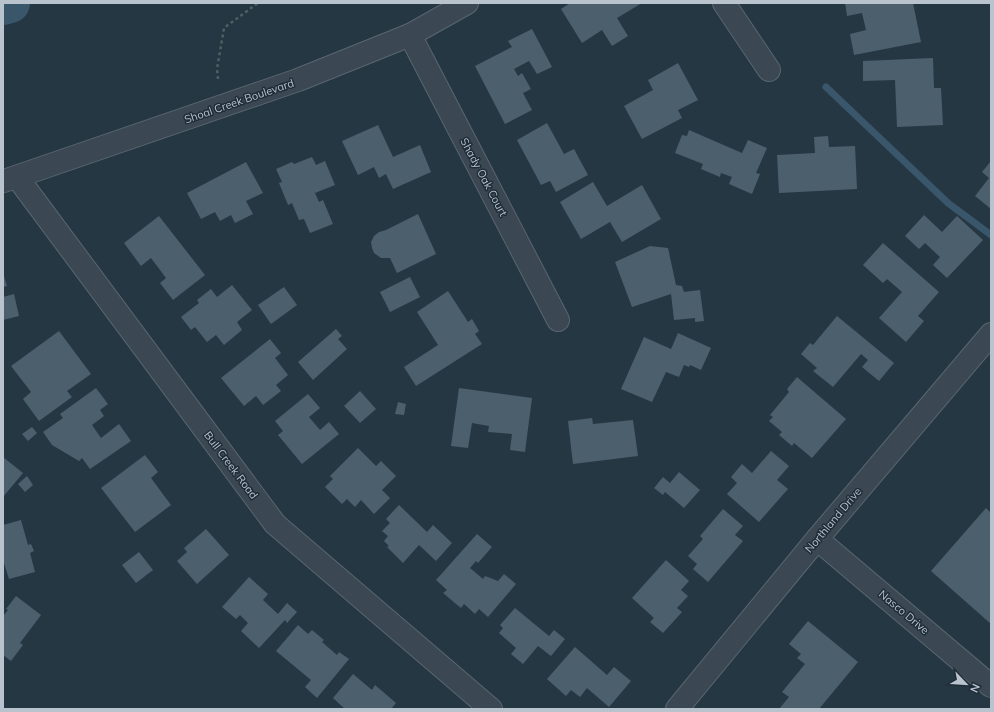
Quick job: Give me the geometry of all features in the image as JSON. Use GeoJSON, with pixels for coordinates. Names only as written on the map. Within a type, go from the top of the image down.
{"type":"FeatureCollection","features":[{"type":"Feature","properties":{"kind":"street","name":"Shoal Creek Boulevard"},"geometry":{"type":"LineString","coordinates":[[10,179],[298,80],[410,35],[467,3]]}},
{"type":"Feature","properties":{"kind":"street"},"geometry":{"type":"LineString","coordinates":[[724,3],[769,70]]}},
{"type":"Feature","properties":{"kind":"street","name":"Shady Oak Court"},"geometry":{"type":"LineString","coordinates":[[410,35],[558,320]]}},
{"type":"Feature","properties":{"kind":"street","name":"Bull Creek Road"},"geometry":{"type":"LineString","coordinates":[[10,179],[275,524],[491,709]]}},
{"type":"Feature","properties":{"kind":"street","name":"Northland Drive"},"geometry":{"type":"LineString","coordinates":[[677,709],[817,539],[991,334]]}},
{"type":"Feature","properties":{"kind":"street","name":"Nasco Drive"},"geometry":{"type":"LineString","coordinates":[[817,539],[991,686]]}},
{"type":"Feature","properties":{"kind":"path"},"geometry":{"type":"LineString","coordinates":[[218,79],[217,69],[224,28],[258,3]]}},
{"type":"Feature","properties":{"kind":"building"},"geometry":{"type":"Polygon","coordinates":[[[570,3],[642,3],[617,18],[628,36],[612,46],[602,30],[582,43],[561,9],[570,3]]]}},
{"type":"Feature","properties":{"kind":"building"},"geometry":{"type":"Polygon","coordinates":[[[845,3],[913,3],[921,42],[854,55],[850,34],[866,30],[862,13],[847,16],[845,3]]]}},
{"type":"Feature","properties":{"kind":"building"},"geometry":{"type":"Polygon","coordinates":[[[532,29],[552,67],[537,74],[529,61],[514,69],[518,76],[522,73],[531,89],[523,93],[532,110],[505,124],[475,66],[512,47],[508,41],[532,29]]]}},
{"type":"Feature","properties":{"kind":"building"},"geometry":{"type":"Polygon","coordinates":[[[933,58],[934,88],[941,88],[943,125],[897,127],[895,80],[863,81],[863,61],[933,58]]]}},
{"type":"Feature","properties":{"kind":"building"},"geometry":{"type":"Polygon","coordinates":[[[678,63],[698,100],[678,110],[682,118],[642,139],[624,106],[653,90],[648,80],[678,63]]]}},
{"type":"Feature","properties":{"kind":"building"},"geometry":{"type":"Polygon","coordinates":[[[547,123],[564,154],[574,149],[588,175],[556,192],[550,181],[541,185],[517,140],[547,123]]]}},
{"type":"Feature","properties":{"kind":"building"},"geometry":{"type":"Polygon","coordinates":[[[378,125],[393,157],[420,145],[431,172],[393,189],[386,174],[379,178],[374,167],[358,175],[342,141],[378,125]]]}},
{"type":"Feature","properties":{"kind":"building"},"geometry":{"type":"Polygon","coordinates":[[[689,130],[742,153],[748,140],[767,148],[756,173],[760,174],[752,194],[729,184],[732,177],[721,173],[720,177],[701,169],[703,164],[675,153],[682,135],[687,136],[689,130]]]}},
{"type":"Feature","properties":{"kind":"building"},"geometry":{"type":"Polygon","coordinates":[[[828,136],[829,147],[855,146],[857,189],[779,193],[777,155],[815,153],[814,137],[828,136]]]}},
{"type":"Feature","properties":{"kind":"building"},"geometry":{"type":"Polygon","coordinates":[[[312,157],[316,165],[325,161],[335,185],[315,193],[319,202],[323,200],[333,224],[310,233],[304,219],[299,220],[292,203],[288,205],[279,183],[282,182],[276,169],[292,162],[294,164],[312,157]]]}},
{"type":"Feature","properties":{"kind":"building"},"geometry":{"type":"Polygon","coordinates":[[[991,161],[991,209],[975,196],[989,178],[982,172],[991,161]]]}},
{"type":"Feature","properties":{"kind":"building"},"geometry":{"type":"Polygon","coordinates":[[[246,162],[263,193],[246,201],[253,214],[235,223],[231,215],[220,221],[215,212],[201,219],[187,193],[246,162]]]}},
{"type":"Feature","properties":{"kind":"building"},"geometry":{"type":"Polygon","coordinates":[[[593,182],[607,206],[642,185],[661,219],[622,242],[610,222],[581,239],[560,202],[593,182]]]}},
{"type":"Feature","properties":{"kind":"building"},"geometry":{"type":"Polygon","coordinates":[[[418,214],[436,254],[397,273],[390,258],[381,258],[374,253],[371,242],[374,236],[379,232],[418,214]]]}},
{"type":"Feature","properties":{"kind":"building"},"geometry":{"type":"Polygon","coordinates":[[[924,215],[942,232],[957,216],[983,240],[947,278],[933,265],[940,257],[925,243],[919,249],[905,236],[924,215]]]}},
{"type":"Feature","properties":{"kind":"building"},"geometry":{"type":"Polygon","coordinates":[[[159,216],[205,275],[173,300],[160,283],[166,278],[151,258],[141,266],[124,243],[159,216]]]}},
{"type":"Feature","properties":{"kind":"building"},"geometry":{"type":"Polygon","coordinates":[[[883,243],[939,292],[918,316],[924,321],[906,342],[879,318],[902,292],[887,279],[883,283],[863,265],[883,243]]]}},
{"type":"Feature","properties":{"kind":"building"},"geometry":{"type":"Polygon","coordinates":[[[650,246],[668,248],[676,285],[682,286],[684,292],[700,290],[704,321],[695,322],[695,318],[674,320],[671,294],[632,307],[615,262],[650,246]]]}},
{"type":"Feature","properties":{"kind":"building"},"geometry":{"type":"Polygon","coordinates":[[[3,273],[7,286],[3,287],[3,273]]]}},
{"type":"Feature","properties":{"kind":"building"},"geometry":{"type":"Polygon","coordinates":[[[410,277],[420,297],[390,312],[380,292],[410,277]]]}},
{"type":"Feature","properties":{"kind":"building"},"geometry":{"type":"Polygon","coordinates":[[[232,285],[252,310],[237,322],[242,330],[224,345],[216,335],[207,342],[195,327],[191,330],[181,317],[199,303],[197,300],[211,289],[217,297],[232,285]]]}},
{"type":"Feature","properties":{"kind":"building"},"geometry":{"type":"Polygon","coordinates":[[[284,287],[297,305],[271,324],[258,305],[284,287]]]}},
{"type":"Feature","properties":{"kind":"building"},"geometry":{"type":"Polygon","coordinates":[[[448,291],[468,322],[472,319],[479,331],[475,334],[482,344],[416,386],[404,367],[438,345],[417,312],[448,291]]]}},
{"type":"Feature","properties":{"kind":"building"},"geometry":{"type":"Polygon","coordinates":[[[14,294],[19,316],[3,320],[3,297],[14,294]]]}},
{"type":"Feature","properties":{"kind":"building"},"geometry":{"type":"Polygon","coordinates":[[[837,316],[894,363],[879,381],[862,367],[868,360],[861,354],[833,387],[813,371],[817,368],[801,354],[810,343],[813,345],[837,316]]]}},
{"type":"Feature","properties":{"kind":"building"},"geometry":{"type":"Polygon","coordinates":[[[336,329],[342,336],[338,339],[347,349],[313,380],[298,362],[336,329]]]}},
{"type":"Feature","properties":{"kind":"building"},"geometry":{"type":"Polygon","coordinates":[[[59,331],[91,374],[67,391],[72,397],[39,421],[23,399],[31,392],[11,366],[59,331]]]}},
{"type":"Feature","properties":{"kind":"building"},"geometry":{"type":"Polygon","coordinates":[[[678,333],[711,348],[701,370],[690,365],[689,367],[684,365],[679,377],[666,372],[652,402],[621,389],[644,337],[671,349],[678,333]]]}},
{"type":"Feature","properties":{"kind":"building"},"geometry":{"type":"Polygon","coordinates":[[[270,339],[281,353],[275,358],[288,375],[276,385],[281,391],[263,405],[256,396],[244,406],[221,378],[270,339]]]}},
{"type":"Feature","properties":{"kind":"building"},"geometry":{"type":"Polygon","coordinates":[[[797,377],[846,419],[812,458],[794,443],[792,446],[779,435],[782,432],[769,421],[773,417],[770,415],[789,392],[787,389],[797,377]]]}},
{"type":"Feature","properties":{"kind":"building"},"geometry":{"type":"Polygon","coordinates":[[[96,388],[108,404],[100,410],[104,416],[92,425],[101,438],[119,424],[131,441],[90,469],[82,458],[79,461],[52,445],[43,432],[63,418],[60,414],[96,388]]]}},
{"type":"Feature","properties":{"kind":"building"},"geometry":{"type":"Polygon","coordinates":[[[459,388],[532,398],[525,452],[510,450],[512,434],[488,432],[489,426],[472,423],[468,448],[451,446],[459,388]]]}},
{"type":"Feature","properties":{"kind":"building"},"geometry":{"type":"Polygon","coordinates":[[[360,391],[376,409],[360,423],[344,406],[360,391]]]}},
{"type":"Feature","properties":{"kind":"building"},"geometry":{"type":"Polygon","coordinates":[[[308,394],[320,408],[309,417],[320,430],[329,422],[339,434],[302,464],[278,435],[283,431],[275,421],[308,394]]]}},
{"type":"Feature","properties":{"kind":"building"},"geometry":{"type":"Polygon","coordinates":[[[398,402],[406,404],[404,415],[395,414],[398,402]]]}},
{"type":"Feature","properties":{"kind":"building"},"geometry":{"type":"Polygon","coordinates":[[[592,418],[593,424],[633,420],[638,456],[573,464],[568,421],[592,418]]]}},
{"type":"Feature","properties":{"kind":"building"},"geometry":{"type":"Polygon","coordinates":[[[32,427],[37,433],[28,441],[22,434],[32,427]]]}},
{"type":"Feature","properties":{"kind":"building"},"geometry":{"type":"Polygon","coordinates":[[[358,448],[376,466],[381,461],[396,476],[382,490],[390,498],[374,514],[361,500],[355,507],[347,499],[342,504],[325,487],[333,479],[330,476],[358,448]]]}},
{"type":"Feature","properties":{"kind":"building"},"geometry":{"type":"Polygon","coordinates":[[[771,451],[789,466],[777,480],[788,489],[759,522],[727,494],[737,483],[731,477],[742,464],[752,473],[771,451]]]}},
{"type":"Feature","properties":{"kind":"building"},"geometry":{"type":"Polygon","coordinates":[[[145,455],[158,472],[151,478],[171,505],[135,532],[101,488],[145,455]]]}},
{"type":"Feature","properties":{"kind":"building"},"geometry":{"type":"Polygon","coordinates":[[[3,457],[23,473],[3,497],[3,457]]]}},
{"type":"Feature","properties":{"kind":"building"},"geometry":{"type":"Polygon","coordinates":[[[679,472],[700,490],[684,508],[665,492],[663,495],[654,488],[663,477],[670,483],[679,472]]]}},
{"type":"Feature","properties":{"kind":"building"},"geometry":{"type":"Polygon","coordinates":[[[27,476],[33,485],[25,492],[18,484],[27,476]]]}},
{"type":"Feature","properties":{"kind":"building"},"geometry":{"type":"Polygon","coordinates":[[[399,505],[427,532],[433,525],[452,543],[436,561],[419,545],[403,563],[387,547],[389,546],[384,541],[388,536],[382,531],[390,523],[386,519],[399,505]]]}},
{"type":"Feature","properties":{"kind":"building"},"geometry":{"type":"Polygon","coordinates":[[[986,508],[991,513],[991,624],[931,571],[986,508]]]}},
{"type":"Feature","properties":{"kind":"building"},"geometry":{"type":"Polygon","coordinates":[[[723,509],[743,526],[735,535],[743,541],[708,582],[693,569],[697,564],[688,556],[703,539],[700,536],[723,509]]]}},
{"type":"Feature","properties":{"kind":"building"},"geometry":{"type":"Polygon","coordinates":[[[21,520],[28,545],[31,544],[34,551],[30,553],[35,572],[9,579],[3,560],[3,525],[21,520]]]}},
{"type":"Feature","properties":{"kind":"building"},"geometry":{"type":"Polygon","coordinates":[[[206,529],[229,555],[197,584],[177,561],[187,552],[184,548],[206,529]]]}},
{"type":"Feature","properties":{"kind":"building"},"geometry":{"type":"Polygon","coordinates":[[[477,534],[492,547],[478,563],[476,561],[470,568],[483,579],[485,576],[498,581],[504,574],[516,584],[488,617],[479,609],[475,614],[464,604],[461,608],[443,593],[447,590],[436,580],[477,534]]]}},
{"type":"Feature","properties":{"kind":"building"},"geometry":{"type":"Polygon","coordinates":[[[139,552],[153,570],[136,583],[122,565],[139,552]]]}},
{"type":"Feature","properties":{"kind":"building"},"geometry":{"type":"Polygon","coordinates":[[[666,560],[689,581],[681,590],[688,596],[677,608],[682,612],[663,633],[650,622],[654,618],[632,598],[666,560]]]}},
{"type":"Feature","properties":{"kind":"building"},"geometry":{"type":"Polygon","coordinates":[[[249,577],[268,594],[263,600],[278,614],[287,603],[297,612],[287,623],[285,620],[259,648],[241,631],[248,623],[240,615],[236,619],[222,607],[249,577]]]}},
{"type":"Feature","properties":{"kind":"building"},"geometry":{"type":"Polygon","coordinates":[[[16,596],[41,615],[20,643],[23,645],[11,661],[3,655],[3,616],[8,610],[6,609],[16,596]]]}},
{"type":"Feature","properties":{"kind":"building"},"geometry":{"type":"Polygon","coordinates":[[[515,608],[549,636],[554,630],[565,639],[551,656],[538,646],[523,664],[511,654],[516,648],[499,633],[503,628],[500,625],[515,608]]]}},
{"type":"Feature","properties":{"kind":"building"},"geometry":{"type":"Polygon","coordinates":[[[808,621],[858,662],[819,709],[779,709],[789,697],[782,692],[805,664],[797,658],[801,654],[789,644],[808,621]]]}},
{"type":"Feature","properties":{"kind":"building"},"geometry":{"type":"Polygon","coordinates":[[[298,625],[308,634],[312,630],[324,640],[322,642],[337,655],[339,652],[349,659],[317,698],[305,687],[311,680],[276,651],[298,625]]]}},
{"type":"Feature","properties":{"kind":"building"},"geometry":{"type":"Polygon","coordinates":[[[575,647],[607,675],[614,667],[631,681],[609,707],[587,688],[580,697],[571,690],[566,696],[547,679],[575,647]]]}},
{"type":"Feature","properties":{"kind":"building"},"geometry":{"type":"Polygon","coordinates":[[[353,674],[372,690],[375,685],[396,703],[391,709],[345,709],[333,698],[353,674]]]}},
{"type":"Feature","properties":{"kind":"waterway"},"geometry":{"type":"LineString","coordinates":[[3,5],[10,3]]}},
{"type":"Feature","properties":{"kind":"waterway"},"geometry":{"type":"LineString","coordinates":[[826,87],[948,203],[991,235]]}}]}
